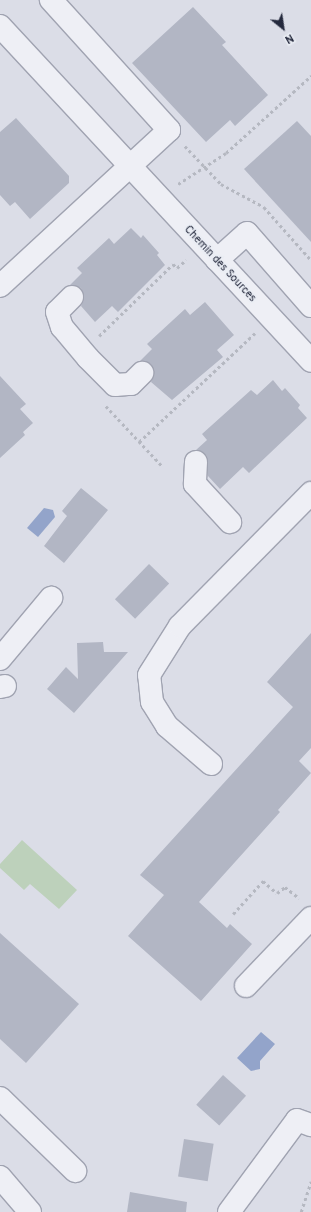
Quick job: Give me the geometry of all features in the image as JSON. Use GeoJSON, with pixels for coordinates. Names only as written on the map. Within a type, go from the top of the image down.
{"type":"FeatureCollection","features":[{"type":"Feature","properties":{"kind":"street"},"geometry":{"type":"LineString","coordinates":[[0,286],[170,130],[51,0]]}},
{"type":"Feature","properties":{"kind":"street","name":"Chemin des Sources"},"geometry":{"type":"LineString","coordinates":[[0,26],[311,361]]}},
{"type":"Feature","properties":{"kind":"street"},"geometry":{"type":"LineString","coordinates":[[217,260],[247,233],[311,306]]}},
{"type":"Feature","properties":{"kind":"street"},"geometry":{"type":"LineString","coordinates":[[72,297],[58,312],[62,327],[82,351],[115,385],[131,384],[142,373]]}},
{"type":"Feature","properties":{"kind":"street"},"geometry":{"type":"LineString","coordinates":[[196,462],[195,484],[230,522]]}},
{"type":"Feature","properties":{"kind":"street"},"geometry":{"type":"LineString","coordinates":[[211,764],[168,726],[152,702],[149,675],[180,626],[311,493]]}},
{"type":"Feature","properties":{"kind":"street"},"geometry":{"type":"LineString","coordinates":[[0,659],[51,598]]}},
{"type":"Feature","properties":{"kind":"street"},"geometry":{"type":"LineString","coordinates":[[246,986],[311,918]]}},
{"type":"Feature","properties":{"kind":"street"},"geometry":{"type":"LineString","coordinates":[[0,1098],[76,1171]]}},
{"type":"Feature","properties":{"kind":"street"},"geometry":{"type":"LineString","coordinates":[[229,1212],[297,1120],[311,1125]]}},
{"type":"Feature","properties":{"kind":"street"},"geometry":{"type":"LineString","coordinates":[[0,1177],[30,1212]]}},
{"type":"Feature","properties":{"kind":"path"},"geometry":{"type":"LineString","coordinates":[[159,198],[226,153],[311,76]]}},
{"type":"Feature","properties":{"kind":"path"},"geometry":{"type":"LineString","coordinates":[[170,130],[221,184],[264,207],[311,260]]}},
{"type":"Feature","properties":{"kind":"path"},"geometry":{"type":"LineString","coordinates":[[82,351],[173,264],[177,268],[202,245]]}},
{"type":"Feature","properties":{"kind":"path"},"geometry":{"type":"LineString","coordinates":[[139,442],[271,318]]}},
{"type":"Feature","properties":{"kind":"path"},"geometry":{"type":"LineString","coordinates":[[103,403],[163,468]]}},
{"type":"Feature","properties":{"kind":"path"},"geometry":{"type":"LineString","coordinates":[[233,914],[263,881],[277,893],[285,887],[301,899]]}},
{"type":"Feature","properties":{"kind":"path"},"geometry":{"type":"LineString","coordinates":[[301,1212],[311,1182]]}},
{"type":"Feature","properties":{"kind":"green space"},"geometry":{"type":"Polygon","coordinates":[[[22,840],[77,890],[59,909],[30,884],[24,890],[0,868],[0,864],[22,840]]]}},
{"type":"Feature","properties":{"kind":"water"},"geometry":{"type":"Polygon","coordinates":[[[44,508],[53,510],[55,517],[38,537],[27,528],[44,508]]]}},
{"type":"Feature","properties":{"kind":"water"},"geometry":{"type":"Polygon","coordinates":[[[261,1032],[275,1044],[260,1061],[260,1069],[251,1071],[237,1058],[261,1032]]]}},
{"type":"Feature","properties":{"kind":"building"},"geometry":{"type":"Polygon","coordinates":[[[193,7],[226,42],[222,45],[268,95],[235,126],[230,120],[206,142],[132,63],[193,7]]]}},
{"type":"Feature","properties":{"kind":"building"},"geometry":{"type":"Polygon","coordinates":[[[16,118],[69,176],[69,183],[30,219],[15,202],[10,206],[0,195],[0,132],[16,118]]]}},
{"type":"Feature","properties":{"kind":"building"},"geometry":{"type":"Polygon","coordinates":[[[297,121],[311,136],[311,242],[244,169],[297,121]]]}},
{"type":"Feature","properties":{"kind":"building"},"geometry":{"type":"Polygon","coordinates":[[[131,228],[141,238],[143,235],[159,253],[157,255],[165,265],[118,312],[112,306],[95,322],[81,306],[84,300],[81,288],[70,285],[82,273],[77,268],[109,238],[114,244],[131,228]]]}},
{"type":"Feature","properties":{"kind":"building"},"geometry":{"type":"Polygon","coordinates":[[[205,302],[234,335],[217,350],[223,357],[172,400],[151,382],[154,376],[151,364],[140,361],[152,349],[147,344],[185,309],[190,315],[205,302]]]}},
{"type":"Feature","properties":{"kind":"building"},"geometry":{"type":"Polygon","coordinates":[[[0,376],[26,404],[20,409],[33,423],[23,432],[25,435],[0,458],[0,376]]]}},
{"type":"Feature","properties":{"kind":"building"},"geometry":{"type":"Polygon","coordinates":[[[273,380],[282,391],[285,388],[300,405],[298,408],[307,418],[249,473],[243,467],[220,489],[208,476],[207,456],[196,450],[207,440],[202,434],[251,390],[257,395],[273,380]]]}},
{"type":"Feature","properties":{"kind":"building"},"geometry":{"type":"Polygon","coordinates":[[[81,488],[108,510],[64,563],[44,546],[67,516],[62,511],[81,488]]]}},
{"type":"Feature","properties":{"kind":"building"},"geometry":{"type":"Polygon","coordinates":[[[149,564],[169,583],[135,619],[115,599],[149,564]]]}},
{"type":"Feature","properties":{"kind":"building"},"geometry":{"type":"Polygon","coordinates":[[[311,633],[311,748],[299,761],[311,773],[278,810],[280,812],[199,902],[227,928],[230,924],[252,944],[201,1001],[128,936],[164,895],[140,875],[293,707],[267,682],[311,633]]]}},
{"type":"Feature","properties":{"kind":"building"},"geometry":{"type":"Polygon","coordinates":[[[103,642],[104,652],[128,652],[74,713],[47,689],[66,667],[78,679],[77,643],[103,642]]]}},
{"type":"Feature","properties":{"kind":"building"},"geometry":{"type":"Polygon","coordinates":[[[0,933],[79,1004],[26,1063],[0,1039],[0,933]]]}},
{"type":"Feature","properties":{"kind":"building"},"geometry":{"type":"Polygon","coordinates":[[[223,1075],[246,1096],[219,1125],[196,1105],[223,1075]]]}},
{"type":"Feature","properties":{"kind":"building"},"geometry":{"type":"Polygon","coordinates":[[[184,1139],[214,1144],[208,1181],[178,1177],[184,1139]]]}},
{"type":"Feature","properties":{"kind":"building"},"geometry":{"type":"Polygon","coordinates":[[[130,1192],[187,1202],[186,1212],[127,1212],[130,1192]]]}}]}
